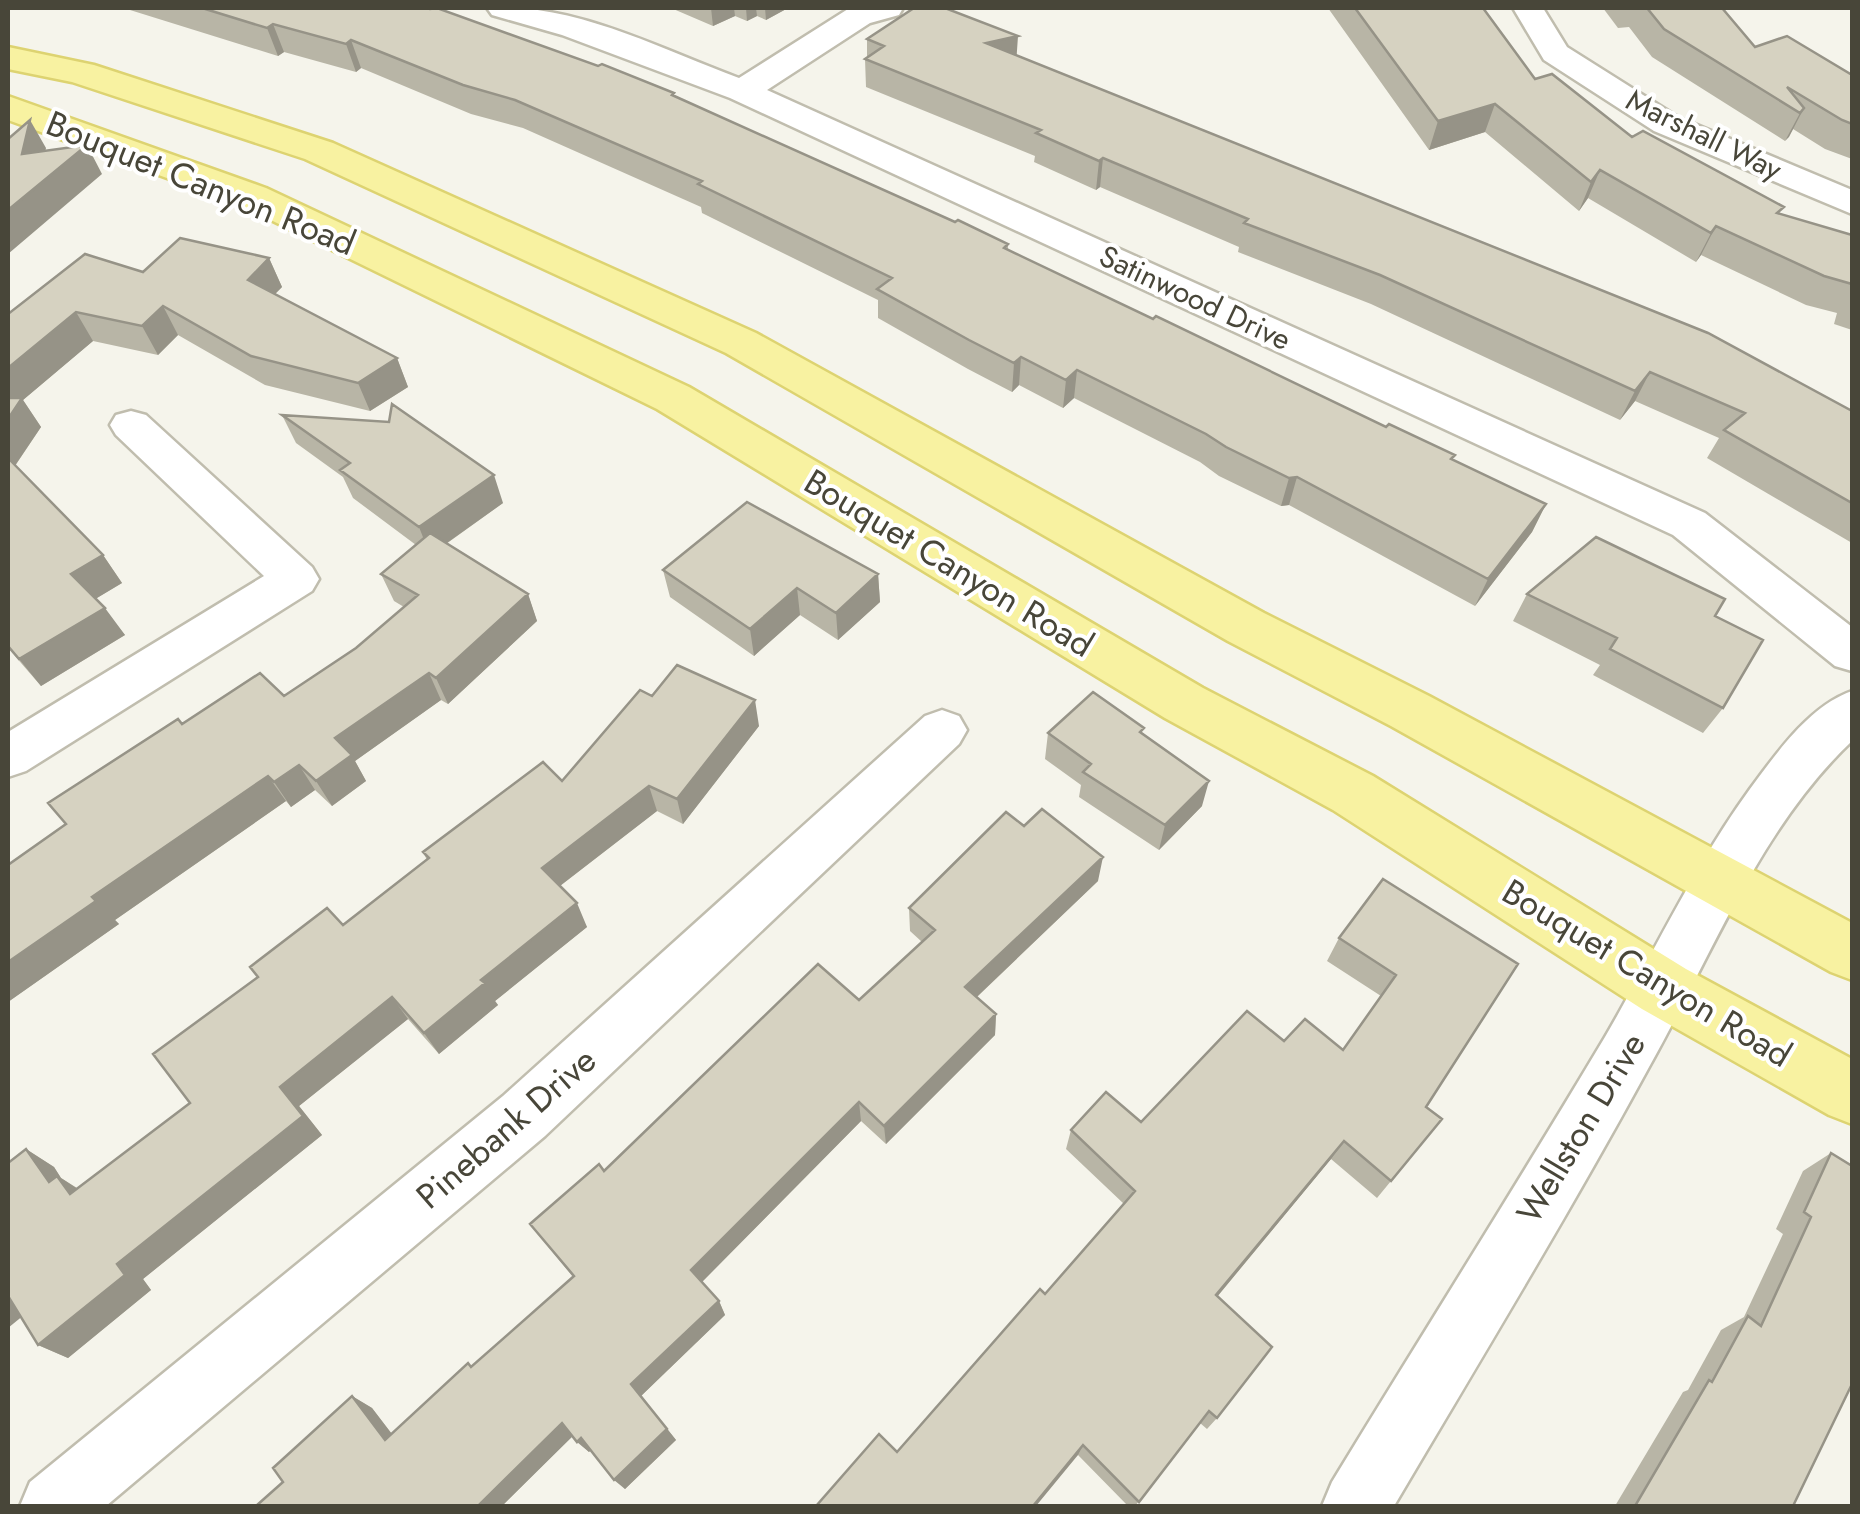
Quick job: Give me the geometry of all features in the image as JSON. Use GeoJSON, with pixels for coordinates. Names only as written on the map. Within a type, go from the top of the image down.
{"type":"FeatureCollection","features":[{"type":"Feature","properties":{"kind":"main road","name":"Bouquet Canyon Road"},"geometry":{"type":"LineString","coordinates":[[8,58],[81,73],[318,151],[741,343],[1246,627],[1410,710],[1852,952]]}},
{"type":"Feature","properties":{"kind":"main road","name":"Bouquet Canyon Road"},"geometry":{"type":"LineString","coordinates":[[8,107],[252,196],[673,398],[1184,703],[1353,794],[1664,989],[1852,1094]]}},
{"type":"Feature","properties":{"kind":"street","name":"Satinwood Drive"},"geometry":{"type":"LineString","coordinates":[[503,8],[573,28],[742,91],[1688,524],[1852,652]]}},
{"type":"Feature","properties":{"kind":"street"},"geometry":{"type":"LineString","coordinates":[[742,91],[859,16],[888,8]]}},
{"type":"Feature","properties":{"kind":"street","name":"Marshall Way"},"geometry":{"type":"LineString","coordinates":[[1528,8],[1555,53],[1666,124],[1852,203]]}},
{"type":"Feature","properties":{"kind":"street"},"geometry":{"type":"LineString","coordinates":[[8,756],[296,579],[131,425]]}},
{"type":"Feature","properties":{"kind":"street","name":"Wellston Drive"},"geometry":{"type":"LineString","coordinates":[[1356,1506],[1664,989],[1718,881],[1779,784],[1852,712]]}},
{"type":"Feature","properties":{"kind":"street","name":"Pinebank Drive"},"geometry":{"type":"LineString","coordinates":[[54,1506],[524,1116],[942,730]]}},
{"type":"Feature","properties":{"kind":"building"},"geometry":{"type":"Polygon","coordinates":[[[202,8],[437,8],[598,66],[602,64],[955,222],[958,220],[1008,244],[1004,248],[1386,427],[1389,424],[1455,455],[1451,459],[1546,504],[1488,579],[1297,477],[1289,478],[1077,370],[1066,380],[1021,357],[1014,363],[877,289],[892,278],[698,184],[702,181],[515,100],[463,85],[351,40],[346,44],[273,24],[267,28],[202,8]]]}},
{"type":"Feature","properties":{"kind":"building"},"geometry":{"type":"Polygon","coordinates":[[[914,8],[945,8],[1018,36],[986,43],[1708,333],[1852,411],[1852,503],[1724,430],[1745,413],[1650,372],[1635,391],[1380,275],[1244,223],[1248,219],[1103,158],[1099,161],[1036,133],[1041,130],[865,59],[884,46],[867,39],[914,8]]]}},
{"type":"Feature","properties":{"kind":"building"},"geometry":{"type":"Polygon","coordinates":[[[1355,8],[1483,8],[1535,79],[1552,74],[1632,137],[1643,131],[1784,207],[1777,213],[1852,235],[1852,284],[1824,276],[1716,226],[1711,233],[1600,170],[1591,182],[1495,104],[1438,121],[1355,8]]]}},
{"type":"Feature","properties":{"kind":"building"},"geometry":{"type":"Polygon","coordinates":[[[1647,8],[1722,8],[1755,47],[1787,36],[1852,75],[1852,124],[1787,87],[1804,108],[1800,113],[1664,29],[1647,8]]]}},
{"type":"Feature","properties":{"kind":"building"},"geometry":{"type":"Polygon","coordinates":[[[30,120],[22,154],[87,145],[8,210],[8,139],[30,120]]]}},
{"type":"Feature","properties":{"kind":"building"},"geometry":{"type":"Polygon","coordinates":[[[180,238],[269,258],[248,280],[397,358],[358,383],[251,356],[163,306],[142,326],[76,312],[8,368],[8,314],[85,254],[143,272],[180,238]]]}},
{"type":"Feature","properties":{"kind":"building"},"geometry":{"type":"Polygon","coordinates":[[[8,398],[22,398],[8,419],[8,398]]]}},
{"type":"Feature","properties":{"kind":"building"},"geometry":{"type":"Polygon","coordinates":[[[392,404],[494,475],[419,527],[340,470],[350,463],[282,415],[389,422],[392,404]]]}},
{"type":"Feature","properties":{"kind":"building"},"geometry":{"type":"Polygon","coordinates":[[[8,458],[103,555],[71,574],[105,608],[19,659],[8,646],[8,458]]]}},
{"type":"Feature","properties":{"kind":"building"},"geometry":{"type":"Polygon","coordinates":[[[747,502],[878,574],[836,613],[797,588],[750,629],[663,570],[747,502]]]}},
{"type":"Feature","properties":{"kind":"building"},"geometry":{"type":"Polygon","coordinates":[[[430,533],[528,594],[436,678],[429,673],[335,738],[352,755],[316,781],[299,765],[274,782],[268,776],[92,897],[96,901],[8,962],[8,865],[66,824],[48,803],[178,719],[182,724],[260,673],[284,696],[356,648],[418,595],[381,574],[430,533]]]}},
{"type":"Feature","properties":{"kind":"building"},"geometry":{"type":"Polygon","coordinates":[[[1596,537],[1725,599],[1715,616],[1763,640],[1723,708],[1610,649],[1617,638],[1527,594],[1596,537]]]}},
{"type":"Feature","properties":{"kind":"building"},"geometry":{"type":"Polygon","coordinates":[[[677,665],[755,700],[677,799],[649,786],[542,868],[577,903],[481,980],[485,983],[424,1033],[392,997],[280,1087],[303,1116],[117,1264],[125,1275],[38,1345],[8,1296],[8,1163],[26,1149],[49,1182],[57,1176],[70,1194],[190,1103],[153,1054],[258,977],[250,967],[327,908],[343,925],[429,858],[423,852],[543,762],[562,781],[640,690],[652,696],[677,665]]]}},
{"type":"Feature","properties":{"kind":"building"},"geometry":{"type":"Polygon","coordinates":[[[1093,692],[1144,728],[1140,732],[1209,781],[1165,825],[1083,772],[1091,764],[1048,733],[1093,692]]]}},
{"type":"Feature","properties":{"kind":"building"},"geometry":{"type":"Polygon","coordinates":[[[1042,809],[1103,857],[965,987],[996,1014],[884,1126],[859,1102],[691,1270],[719,1301],[631,1384],[667,1429],[614,1480],[581,1438],[577,1442],[562,1423],[478,1506],[256,1506],[283,1482],[273,1468],[352,1396],[385,1440],[468,1363],[471,1367],[574,1276],[530,1224],[599,1164],[604,1171],[818,964],[859,1000],[935,930],[909,908],[1006,812],[1024,826],[1042,809]]]}},
{"type":"Feature","properties":{"kind":"building"},"geometry":{"type":"Polygon","coordinates":[[[1383,879],[1518,964],[1426,1107],[1442,1119],[1391,1181],[1344,1141],[1216,1295],[1272,1347],[1217,1418],[1209,1411],[1139,1502],[1083,1445],[1033,1506],[818,1506],[879,1434],[897,1452],[1040,1289],[1045,1294],[1135,1191],[1071,1130],[1106,1092],[1141,1122],[1247,1011],[1284,1041],[1305,1019],[1343,1050],[1396,975],[1339,938],[1383,879]]]}},
{"type":"Feature","properties":{"kind":"building"},"geometry":{"type":"Polygon","coordinates":[[[1831,1153],[1852,1166],[1852,1384],[1793,1506],[1635,1506],[1748,1316],[1761,1326],[1811,1217],[1804,1212],[1831,1153]]]}}]}
